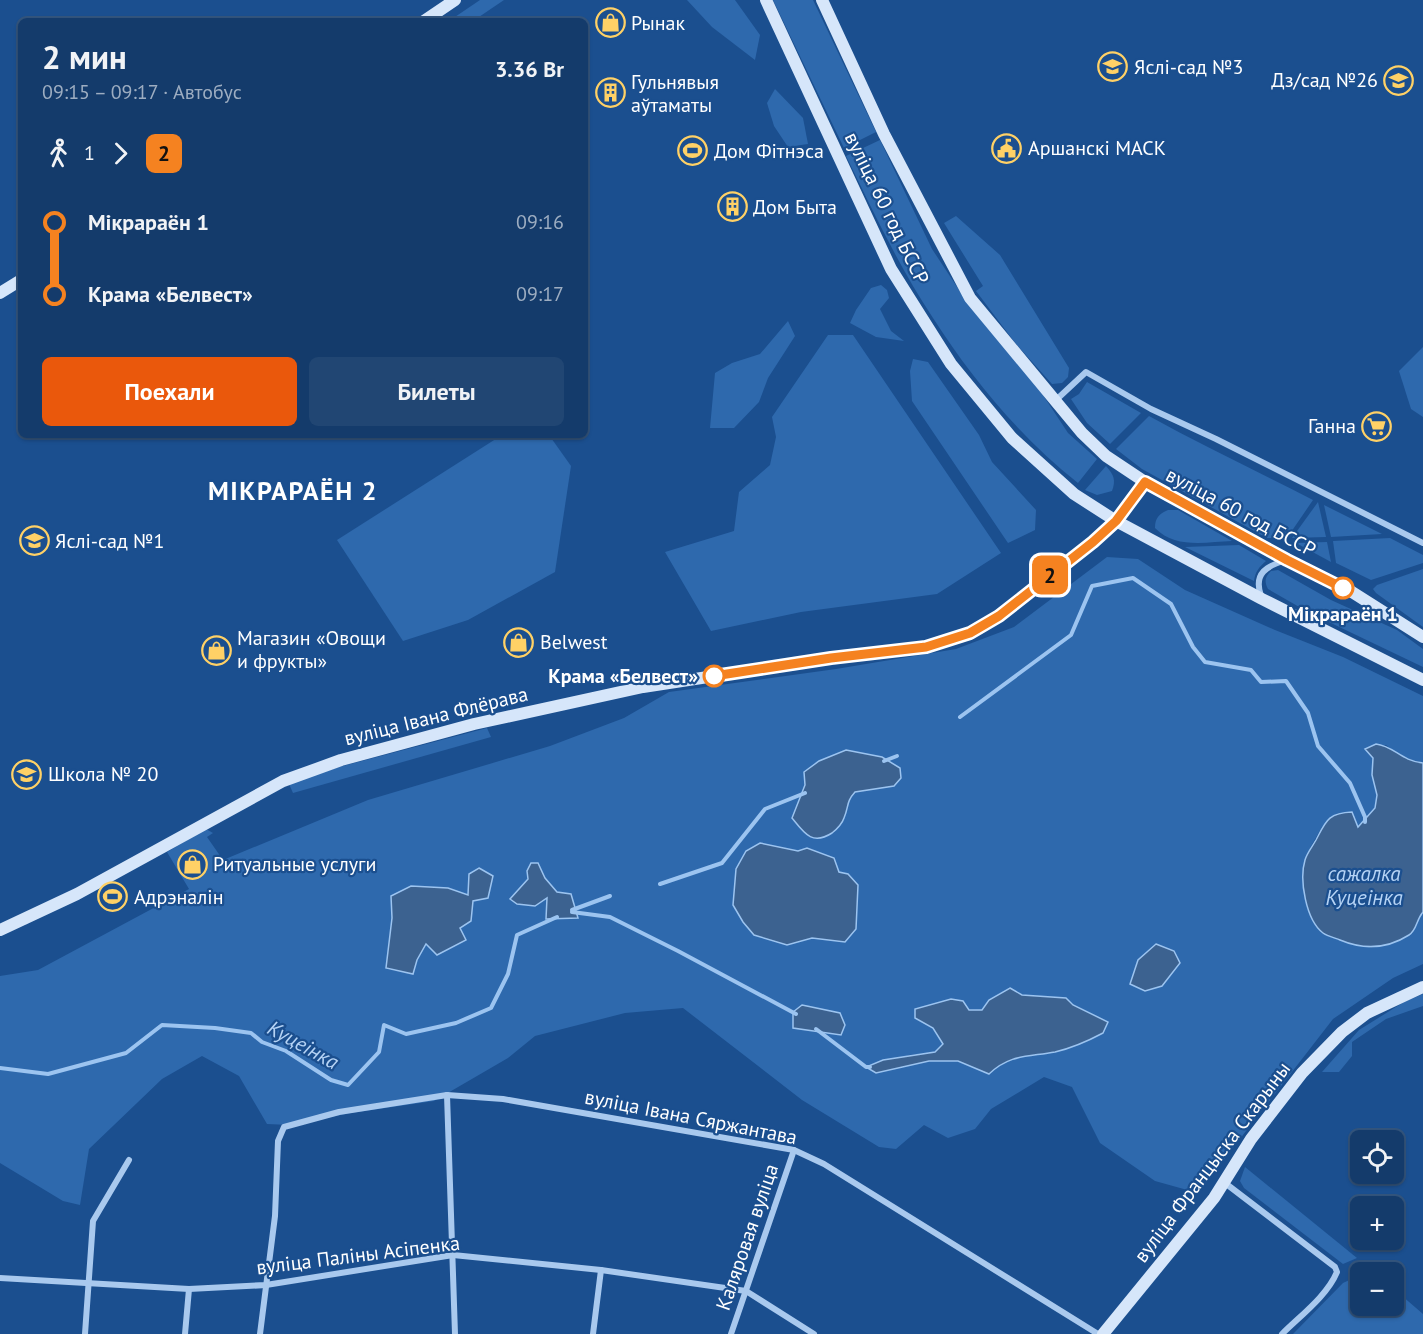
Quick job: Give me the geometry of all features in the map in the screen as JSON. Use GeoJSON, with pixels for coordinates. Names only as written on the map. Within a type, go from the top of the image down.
{"type":"FeatureCollection","features":[{"type":"Feature","properties":{"kind":"main road"},"geometry":{"type":"LineString","coordinates":[[428,18],[455,0]]}},
{"type":"Feature","properties":{"kind":"main road","name":"вуліца 60 год БССР"},"geometry":{"type":"LineString","coordinates":[[766,0],[891,269],[951,364],[1012,438],[1074,494],[1116,521],[1262,599],[1423,680]]}},
{"type":"Feature","properties":{"kind":"main road","name":"вуліца 60 год БССР"},"geometry":{"type":"LineString","coordinates":[[822,0],[884,134],[970,298],[1082,433],[1106,456],[1145,482],[1287,560],[1352,592],[1423,637]]}},
{"type":"Feature","properties":{"kind":"main road"},"geometry":{"type":"LineString","coordinates":[[0,293],[18,282]]}},
{"type":"Feature","properties":{"kind":"main road","name":"вуліца Івана Флёрава"},"geometry":{"type":"LineString","coordinates":[[0,930],[78,894],[283,781],[341,760],[474,724],[643,687],[831,658],[926,647],[970,633],[999,616],[1093,542],[1116,521],[1145,482]]}},
{"type":"Feature","properties":{"kind":"main road","name":"вуліца Францыска Скарыны"},"geometry":{"type":"LineString","coordinates":[[1100,1334],[1164,1261],[1225,1183],[1251,1139],[1302,1073],[1342,1032],[1367,1013],[1423,987]]}},
{"type":"Feature","properties":{"kind":"street"},"geometry":{"type":"LineString","coordinates":[[1056,400],[1086,372],[1151,409],[1216,439],[1423,543]]}},
{"type":"Feature","properties":{"kind":"street"},"geometry":{"type":"LineString","coordinates":[[1262,599],[1258,588],[1261,573],[1269,565],[1287,560]]}},
{"type":"Feature","properties":{"kind":"street"},"geometry":{"type":"LineString","coordinates":[[447,1095],[455,1334]]}},
{"type":"Feature","properties":{"kind":"street","name":"вуліца Івана Сяржантава"},"geometry":{"type":"LineString","coordinates":[[266,1286],[275,1216],[278,1141],[284,1127],[305,1119],[339,1112],[447,1095],[503,1099],[794,1150],[824,1164],[1100,1334]]}},
{"type":"Feature","properties":{"kind":"street","name":"Каляровая вуліца"},"geometry":{"type":"LineString","coordinates":[[730,1334],[794,1150]]}},
{"type":"Feature","properties":{"kind":"street"},"geometry":{"type":"LineString","coordinates":[[85,1334],[93,1221],[129,1160]]}},
{"type":"Feature","properties":{"kind":"street"},"geometry":{"type":"LineString","coordinates":[[1225,1183],[1335,1267],[1337,1272],[1320,1297],[1282,1334]]}},
{"type":"Feature","properties":{"kind":"street","name":"вуліца Паліны Асіпенка"},"geometry":{"type":"LineString","coordinates":[[0,1278],[189,1289],[266,1286],[453,1255],[601,1270],[746,1290],[814,1334]]}},
{"type":"Feature","properties":{"kind":"street"},"geometry":{"type":"LineString","coordinates":[[593,1334],[601,1270]]}},
{"type":"Feature","properties":{"kind":"street"},"geometry":{"type":"LineString","coordinates":[[260,1334],[266,1286]]}},
{"type":"Feature","properties":{"kind":"street"},"geometry":{"type":"LineString","coordinates":[[185,1334],[189,1289]]}},
{"type":"Feature","properties":{"kind":"shaded area"},"geometry":{"type":"Polygon","coordinates":[[[480,0],[504,0],[477,18],[453,18],[480,0]]]}},
{"type":"Feature","properties":{"kind":"shaded area"},"geometry":{"type":"Polygon","coordinates":[[[687,0],[735,0],[760,35],[755,60],[712,27],[687,0]]]}},
{"type":"Feature","properties":{"kind":"shaded area"},"geometry":{"type":"Polygon","coordinates":[[[773,0],[813,0],[876,132],[844,148],[773,0]]]}},
{"type":"Feature","properties":{"kind":"shaded area"},"geometry":{"type":"Polygon","coordinates":[[[775,89],[803,118],[808,144],[788,147],[774,126],[767,103],[775,89]]]}},
{"type":"Feature","properties":{"kind":"shaded area"},"geometry":{"type":"Polygon","coordinates":[[[880,140],[932,249],[971,308],[1041,392],[1068,433],[1097,459],[1078,483],[1017,427],[981,385],[948,341],[909,279],[846,156],[880,140]]]}},
{"type":"Feature","properties":{"kind":"shaded area"},"geometry":{"type":"Polygon","coordinates":[[[956,216],[1000,255],[1069,368],[1068,377],[1062,383],[1052,384],[1016,344],[976,291],[983,286],[944,223],[956,216]]]}},
{"type":"Feature","properties":{"kind":"shaded area"},"geometry":{"type":"Polygon","coordinates":[[[881,285],[887,290],[889,298],[880,309],[891,331],[904,341],[876,337],[850,323],[871,288],[881,285]]]}},
{"type":"Feature","properties":{"kind":"shaded area"},"geometry":{"type":"Polygon","coordinates":[[[788,321],[795,336],[768,378],[759,402],[734,428],[710,428],[715,373],[732,363],[760,354],[788,321]]]}},
{"type":"Feature","properties":{"kind":"shaded area"},"geometry":{"type":"Polygon","coordinates":[[[828,335],[853,335],[1001,553],[937,594],[801,612],[711,631],[665,552],[734,531],[739,492],[770,465],[776,437],[772,417],[828,335]]]}},
{"type":"Feature","properties":{"kind":"shaded area"},"geometry":{"type":"Polygon","coordinates":[[[1423,347],[1423,417],[1411,409],[1399,371],[1423,347]]]}},
{"type":"Feature","properties":{"kind":"shaded area"},"geometry":{"type":"Polygon","coordinates":[[[913,359],[928,362],[979,435],[992,462],[1036,510],[1035,530],[1008,543],[912,401],[910,371],[913,359]]]}},
{"type":"Feature","properties":{"kind":"shaded area"},"geometry":{"type":"Polygon","coordinates":[[[1087,382],[1141,413],[1110,444],[1087,423],[1071,399],[1079,394],[1087,382]]]}},
{"type":"Feature","properties":{"kind":"shaded area"},"geometry":{"type":"Polygon","coordinates":[[[1149,416],[1313,500],[1287,538],[1267,538],[1142,469],[1116,449],[1149,416]]]}},
{"type":"Feature","properties":{"kind":"shaded area"},"geometry":{"type":"Polygon","coordinates":[[[497,438],[551,438],[571,466],[555,572],[468,620],[403,641],[337,540],[497,438]]]}},
{"type":"Feature","properties":{"kind":"shaded area"},"geometry":{"type":"Polygon","coordinates":[[[1106,466],[1114,478],[1112,491],[1097,495],[1085,490],[1106,466]]]}},
{"type":"Feature","properties":{"kind":"shaded area"},"geometry":{"type":"Polygon","coordinates":[[[1318,502],[1326,537],[1292,538],[1318,502]]]}},
{"type":"Feature","properties":{"kind":"shaded area"},"geometry":{"type":"Polygon","coordinates":[[[1324,505],[1382,534],[1331,537],[1324,505]]]}},
{"type":"Feature","properties":{"kind":"shaded area"},"geometry":{"type":"Polygon","coordinates":[[[1168,510],[1178,510],[1232,541],[1191,543],[1163,535],[1155,528],[1156,522],[1162,513],[1168,510]]]}},
{"type":"Feature","properties":{"kind":"shaded area"},"geometry":{"type":"Polygon","coordinates":[[[1390,538],[1423,555],[1423,563],[1371,580],[1336,563],[1333,541],[1390,538]]]}},
{"type":"Feature","properties":{"kind":"shaded area"},"geometry":{"type":"Polygon","coordinates":[[[1327,542],[1331,562],[1296,543],[1327,542]]]}},
{"type":"Feature","properties":{"kind":"shaded area"},"geometry":{"type":"Polygon","coordinates":[[[1239,545],[1266,561],[1255,575],[1254,581],[1185,547],[1239,545]]]}},
{"type":"Feature","properties":{"kind":"shaded area"},"geometry":{"type":"Polygon","coordinates":[[[1107,557],[1138,559],[1185,590],[1343,657],[1423,696],[1423,763],[1399,756],[1386,745],[1365,749],[1373,758],[1372,775],[1377,795],[1375,808],[1358,827],[1338,813],[1322,827],[1310,848],[1370,948],[1407,936],[1414,929],[1423,912],[1423,964],[1393,978],[1333,1019],[1198,1193],[1155,1181],[1100,1143],[1072,1087],[1044,1077],[991,1109],[975,1129],[948,1138],[924,1125],[896,1149],[879,1147],[802,1100],[683,1008],[625,1013],[535,1036],[508,1058],[434,1101],[351,1113],[290,1125],[267,1124],[239,1076],[202,1056],[162,1079],[89,1149],[80,1205],[63,1201],[0,1163],[0,976],[38,970],[189,889],[167,852],[206,829],[213,833],[207,837],[223,860],[368,800],[550,746],[624,718],[669,692],[836,669],[956,649],[1014,627],[1107,557]],[[538,863],[528,879],[510,898],[547,897],[557,892],[545,878],[538,863]],[[448,888],[391,896],[392,918],[387,969],[413,974],[426,943],[437,955],[465,940],[460,928],[468,896],[448,888]],[[1022,995],[989,1000],[982,1010],[932,1007],[915,1009],[915,1018],[933,1028],[943,1044],[936,1052],[909,1055],[876,1073],[929,1061],[958,1061],[989,1074],[1012,1060],[1055,1052],[1086,1041],[1103,1033],[1107,1022],[1073,1005],[1065,998],[1022,995]]]}},
{"type":"Feature","properties":{"kind":"shaded area"},"geometry":{"type":"Polygon","coordinates":[[[1423,569],[1423,627],[1373,589],[1377,585],[1423,569]]]}},
{"type":"Feature","properties":{"kind":"shaded area"},"geometry":{"type":"Polygon","coordinates":[[[1278,570],[1331,600],[1397,630],[1423,649],[1423,667],[1308,612],[1268,589],[1266,577],[1271,571],[1278,570]]]}},
{"type":"Feature","properties":{"kind":"shaded area"},"geometry":{"type":"Polygon","coordinates":[[[487,728],[491,737],[293,793],[289,784],[339,767],[487,728]]]}},
{"type":"Feature","properties":{"kind":"shaded area"},"geometry":{"type":"Polygon","coordinates":[[[1423,994],[1423,1006],[1386,1019],[1352,1042],[1352,1056],[1339,1072],[1322,1072],[1359,1030],[1404,1002],[1423,994]]]}},
{"type":"Feature","properties":{"kind":"shaded area"},"geometry":{"type":"Polygon","coordinates":[[[1245,1167],[1357,1258],[1343,1264],[1244,1188],[1240,1181],[1245,1167]]]}},
{"type":"Feature","properties":{"kind":"shaded area"},"geometry":{"type":"Polygon","coordinates":[[[1350,1280],[1350,1316],[1404,1316],[1404,1298],[1423,1314],[1423,1334],[1293,1334],[1343,1283],[1350,1280]]]}},
{"type":"Feature","properties":{"kind":"water","name":"сажалка Куцеінка"},"geometry":{"type":"Polygon","coordinates":[[[1376,744],[1415,762],[1423,763],[1423,912],[1414,930],[1401,940],[1367,947],[1329,936],[1317,927],[1305,899],[1303,868],[1306,857],[1329,819],[1338,814],[1352,812],[1358,827],[1375,808],[1377,795],[1372,775],[1373,758],[1365,749],[1376,744]]]}},
{"type":"Feature","properties":{"kind":"water"},"geometry":{"type":"Polygon","coordinates":[[[846,750],[882,757],[900,768],[901,778],[894,786],[855,792],[839,826],[825,837],[814,838],[805,833],[792,818],[805,785],[804,772],[819,761],[846,750]]]}},
{"type":"Feature","properties":{"kind":"water"},"geometry":{"type":"Polygon","coordinates":[[[760,843],[798,851],[807,848],[834,858],[839,872],[848,874],[858,885],[856,929],[845,942],[812,938],[787,945],[754,935],[733,905],[736,869],[746,851],[760,843]]]}},
{"type":"Feature","properties":{"kind":"water"},"geometry":{"type":"Polygon","coordinates":[[[531,863],[538,863],[545,878],[557,892],[571,894],[578,918],[546,919],[547,898],[535,906],[517,904],[510,899],[528,879],[527,871],[531,863]]]}},
{"type":"Feature","properties":{"kind":"water"},"geometry":{"type":"Polygon","coordinates":[[[479,868],[493,876],[488,898],[473,901],[471,921],[460,928],[466,940],[437,955],[426,944],[417,960],[413,974],[386,968],[392,918],[391,896],[411,886],[448,888],[468,895],[469,874],[479,868]]]}},
{"type":"Feature","properties":{"kind":"water"},"geometry":{"type":"Polygon","coordinates":[[[1156,944],[1174,951],[1180,963],[1162,986],[1145,991],[1130,984],[1138,960],[1156,944]]]}},
{"type":"Feature","properties":{"kind":"water"},"geometry":{"type":"Polygon","coordinates":[[[1010,988],[1022,995],[1066,998],[1073,1005],[1108,1022],[1103,1033],[1086,1041],[1055,1052],[1012,1060],[989,1074],[958,1061],[929,1061],[876,1073],[866,1067],[883,1060],[935,1052],[943,1044],[933,1028],[915,1018],[915,1009],[951,999],[963,1001],[969,1010],[982,1010],[989,1000],[1010,988]]]}},
{"type":"Feature","properties":{"kind":"water"},"geometry":{"type":"Polygon","coordinates":[[[802,1005],[840,1013],[845,1025],[841,1035],[793,1028],[793,1012],[802,1005]]]}},
{"type":"Feature","properties":{"kind":"waterway","name":"Куцеінка"},"geometry":{"type":"LineString","coordinates":[[960,717],[1071,635],[1092,586],[1133,578],[1171,604],[1193,647],[1205,662],[1251,670],[1261,682],[1286,681],[1308,713],[1318,746],[1350,783],[1365,822]]}},
{"type":"Feature","properties":{"kind":"waterway"},"geometry":{"type":"LineString","coordinates":[[884,761],[897,756]]}},
{"type":"Feature","properties":{"kind":"waterway"},"geometry":{"type":"LineString","coordinates":[[660,884],[722,863],[765,809],[805,793]]}},
{"type":"Feature","properties":{"kind":"waterway","name":"Куцеінка"},"geometry":{"type":"LineString","coordinates":[[572,910],[610,896]]}},
{"type":"Feature","properties":{"kind":"waterway"},"geometry":{"type":"LineString","coordinates":[[572,912],[610,917],[796,1014]]}},
{"type":"Feature","properties":{"kind":"waterway","name":"Куцеінка"},"geometry":{"type":"LineString","coordinates":[[0,1068],[48,1074],[126,1053],[162,1025],[251,1033],[262,1042],[286,1051],[331,1080],[348,1085],[379,1052],[384,1025],[406,1034],[456,1023],[491,1008],[508,974],[517,935],[557,917]]}},
{"type":"Feature","properties":{"kind":"waterway"},"geometry":{"type":"LineString","coordinates":[[816,1029],[866,1067],[870,1067]]}},
{"type":"Feature","properties":{"kind":"bus line","name":"2"},"geometry":{"type":"LineString","coordinates":[[714,676],[831,658],[926,647],[970,633],[999,616],[1093,542],[1116,521],[1145,482],[1252,542],[1343,588]]}},
{"type":"Feature","properties":{"kind":"place","name":"Рынак"},"geometry":{"type":"Point","coordinates":[610,23]}},
{"type":"Feature","properties":{"kind":"place","name":"Яслі-сад №3"},"geometry":{"type":"Point","coordinates":[1113,67]}},
{"type":"Feature","properties":{"kind":"place","name":"Дз/сад №26"},"geometry":{"type":"Point","coordinates":[1399,80]}},
{"type":"Feature","properties":{"kind":"place","name":"Гульнявыя аўтаматы"},"geometry":{"type":"Point","coordinates":[610,93]}},
{"type":"Feature","properties":{"kind":"place","name":"Аршанскі МАСК"},"geometry":{"type":"Point","coordinates":[1007,148]}},
{"type":"Feature","properties":{"kind":"place","name":"Дом Фітнэса"},"geometry":{"type":"Point","coordinates":[693,151]}},
{"type":"Feature","properties":{"kind":"place","name":"Дом Быта"},"geometry":{"type":"Point","coordinates":[732,207]}},
{"type":"Feature","properties":{"kind":"place","name":"Ганна"},"geometry":{"type":"Point","coordinates":[1377,426]}},
{"type":"Feature","properties":{"kind":"place","name":"Яслі-сад №1"},"geometry":{"type":"Point","coordinates":[34,541]}},
{"type":"Feature","properties":{"kind":"place","name":"Мікрараён 1"},"geometry":{"type":"Point","coordinates":[1343,588]}},
{"type":"Feature","properties":{"kind":"place","name":"Belwest"},"geometry":{"type":"Point","coordinates":[519,642]}},
{"type":"Feature","properties":{"kind":"place","name":"Магазин «Овощи и фрукты»"},"geometry":{"type":"Point","coordinates":[216,650]}},
{"type":"Feature","properties":{"kind":"place","name":"Крама «Белвест»"},"geometry":{"type":"Point","coordinates":[714,676]}},
{"type":"Feature","properties":{"kind":"place","name":"Школа № 20"},"geometry":{"type":"Point","coordinates":[27,774]}},
{"type":"Feature","properties":{"kind":"place","name":"Ритуальные услуги"},"geometry":{"type":"Point","coordinates":[192,864]}},
{"type":"Feature","properties":{"kind":"place","name":"Адрэналін"},"geometry":{"type":"Point","coordinates":[113,897]}},
{"type":"Feature","properties":{"kind":"district","name":"МІКРАРАЁН 2"},"geometry":{"type":"Point","coordinates":[293,491]}}]}
